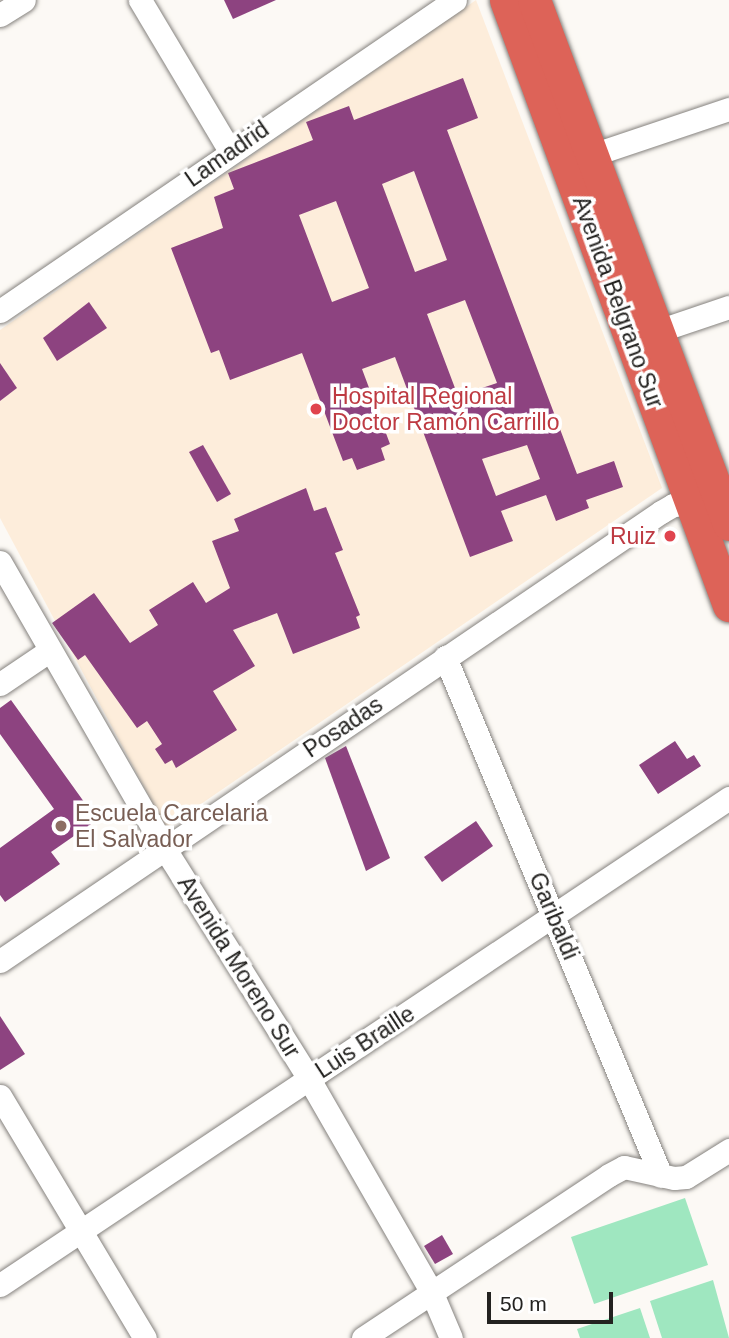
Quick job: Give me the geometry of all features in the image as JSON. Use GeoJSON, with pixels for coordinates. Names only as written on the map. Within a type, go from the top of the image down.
{"type":"FeatureCollection","features":[{"type":"Feature","properties":{"kind":"highway","name":"Avenida Belgrano Sur"},"geometry":{"type":"LineString","coordinates":[[506,0],[718,508]]}},
{"type":"Feature","properties":{"kind":"highway","name":"Avenida Belgrano Sur"},"geometry":{"type":"LineString","coordinates":[[534,0],[657,331],[718,508],[729,605]]}},
{"type":"Feature","properties":{"kind":"street"},"geometry":{"type":"LineString","coordinates":[[0,15],[24,0]]}},
{"type":"Feature","properties":{"kind":"street"},"geometry":{"type":"LineString","coordinates":[[140,0],[230,151]]}},
{"type":"Feature","properties":{"kind":"street","name":"Lamadrid"},"geometry":{"type":"LineString","coordinates":[[0,312],[230,151],[455,0]]}},
{"type":"Feature","properties":{"kind":"street"},"geometry":{"type":"LineString","coordinates":[[592,155],[729,109]]}},
{"type":"Feature","properties":{"kind":"street"},"geometry":{"type":"LineString","coordinates":[[657,331],[729,307]]}},
{"type":"Feature","properties":{"kind":"street","name":"Posadas"},"geometry":{"type":"LineString","coordinates":[[0,961],[661,512],[718,508]]}},
{"type":"Feature","properties":{"kind":"street","name":"Avenida Moreno Sur"},"geometry":{"type":"LineString","coordinates":[[0,562],[165,849],[309,1079],[431,1291],[451,1338]]}},
{"type":"Feature","properties":{"kind":"street"},"geometry":{"type":"LineString","coordinates":[[0,684],[49,651]]}},
{"type":"Feature","properties":{"kind":"street","name":"Garibaldi"},"geometry":{"type":"LineString","coordinates":[[445,657],[661,1176]]}},
{"type":"Feature","properties":{"kind":"street","name":"Luis Braille"},"geometry":{"type":"LineString","coordinates":[[0,1285],[81,1228],[554,918],[729,798]]}},
{"type":"Feature","properties":{"kind":"street"},"geometry":{"type":"LineString","coordinates":[[0,1096],[145,1338]]}},
{"type":"Feature","properties":{"kind":"street"},"geometry":{"type":"LineString","coordinates":[[363,1338],[624,1167],[661,1176],[686,1177],[729,1150]]}},
{"type":"Feature","properties":{"kind":"shaded area","name":"Hospital Regional Doctor Ramón Carrillo"},"geometry":{"type":"Polygon","coordinates":[[[476,0],[662,488],[166,828],[0,518],[0,330],[476,0]]]}},
{"type":"Feature","properties":{"kind":"green space"},"geometry":{"type":"Polygon","coordinates":[[[685,1198],[708,1265],[594,1304],[571,1237],[685,1198]]]}},
{"type":"Feature","properties":{"kind":"green space"},"geometry":{"type":"Polygon","coordinates":[[[713,1280],[729,1338],[662,1338],[650,1301],[713,1280]]]}},
{"type":"Feature","properties":{"kind":"green space"},"geometry":{"type":"Polygon","coordinates":[[[640,1308],[650,1338],[580,1338],[577,1329],[640,1308]]]}},
{"type":"Feature","properties":{"kind":"building"},"geometry":{"type":"Polygon","coordinates":[[[224,0],[276,0],[233,19],[224,0]]]}},
{"type":"Feature","properties":{"kind":"building"},"geometry":{"type":"Polygon","coordinates":[[[463,78],[478,118],[447,130],[577,474],[614,461],[623,487],[586,500],[589,508],[556,521],[546,495],[501,511],[513,541],[470,557],[395,357],[362,369],[390,444],[381,448],[385,460],[357,470],[352,458],[343,461],[302,353],[230,380],[219,350],[211,353],[171,248],[223,228],[214,197],[234,189],[228,173],[313,140],[306,122],[349,106],[354,120],[463,78]],[[414,171],[382,184],[415,272],[447,260],[414,171]],[[336,201],[299,215],[332,302],[369,288],[336,201]],[[465,300],[427,314],[458,396],[497,383],[465,300]],[[527,445],[482,459],[496,496],[540,479],[527,445]]]}},
{"type":"Feature","properties":{"kind":"building"},"geometry":{"type":"Polygon","coordinates":[[[89,302],[107,328],[57,361],[43,338],[89,302]]]}},
{"type":"Feature","properties":{"kind":"building"},"geometry":{"type":"Polygon","coordinates":[[[0,363],[17,388],[0,401],[0,363]]]}},
{"type":"Feature","properties":{"kind":"building"},"geometry":{"type":"Polygon","coordinates":[[[203,445],[231,494],[217,502],[189,452],[203,445]]]}},
{"type":"Feature","properties":{"kind":"building"},"geometry":{"type":"Polygon","coordinates":[[[306,488],[314,511],[326,507],[343,550],[335,553],[360,615],[356,617],[360,628],[293,654],[277,613],[233,630],[255,666],[213,691],[237,730],[176,768],[172,760],[165,764],[155,749],[162,744],[147,721],[137,728],[85,655],[78,660],[52,623],[94,593],[130,643],[158,625],[149,610],[193,582],[206,603],[230,588],[212,541],[239,531],[234,519],[306,488]]]}},
{"type":"Feature","properties":{"kind":"building"},"geometry":{"type":"Polygon","coordinates":[[[11,700],[97,820],[51,852],[60,864],[5,902],[0,895],[0,848],[54,809],[0,734],[0,708],[11,700]]]}},
{"type":"Feature","properties":{"kind":"building"},"geometry":{"type":"Polygon","coordinates":[[[675,741],[687,759],[694,755],[701,766],[658,794],[639,765],[675,741]]]}},
{"type":"Feature","properties":{"kind":"building"},"geometry":{"type":"Polygon","coordinates":[[[346,746],[390,858],[366,871],[325,758],[346,746]]]}},
{"type":"Feature","properties":{"kind":"building"},"geometry":{"type":"Polygon","coordinates":[[[476,821],[493,846],[442,882],[424,857],[476,821]]]}},
{"type":"Feature","properties":{"kind":"building"},"geometry":{"type":"Polygon","coordinates":[[[0,1016],[25,1054],[0,1070],[0,1016]]]}},
{"type":"Feature","properties":{"kind":"building"},"geometry":{"type":"Polygon","coordinates":[[[442,1235],[453,1254],[435,1264],[424,1246],[442,1235]]]}},
{"type":"Feature","properties":{"kind":"place","name":"Hospital Regional Doctor Ramón Carrillo"},"geometry":{"type":"Point","coordinates":[316,409]}},
{"type":"Feature","properties":{"kind":"place","name":"Ruiz"},"geometry":{"type":"Point","coordinates":[670,536]}},
{"type":"Feature","properties":{"kind":"place","name":"Escuela Carcelaria El Salvador"},"geometry":{"type":"Point","coordinates":[61,826]}}]}
